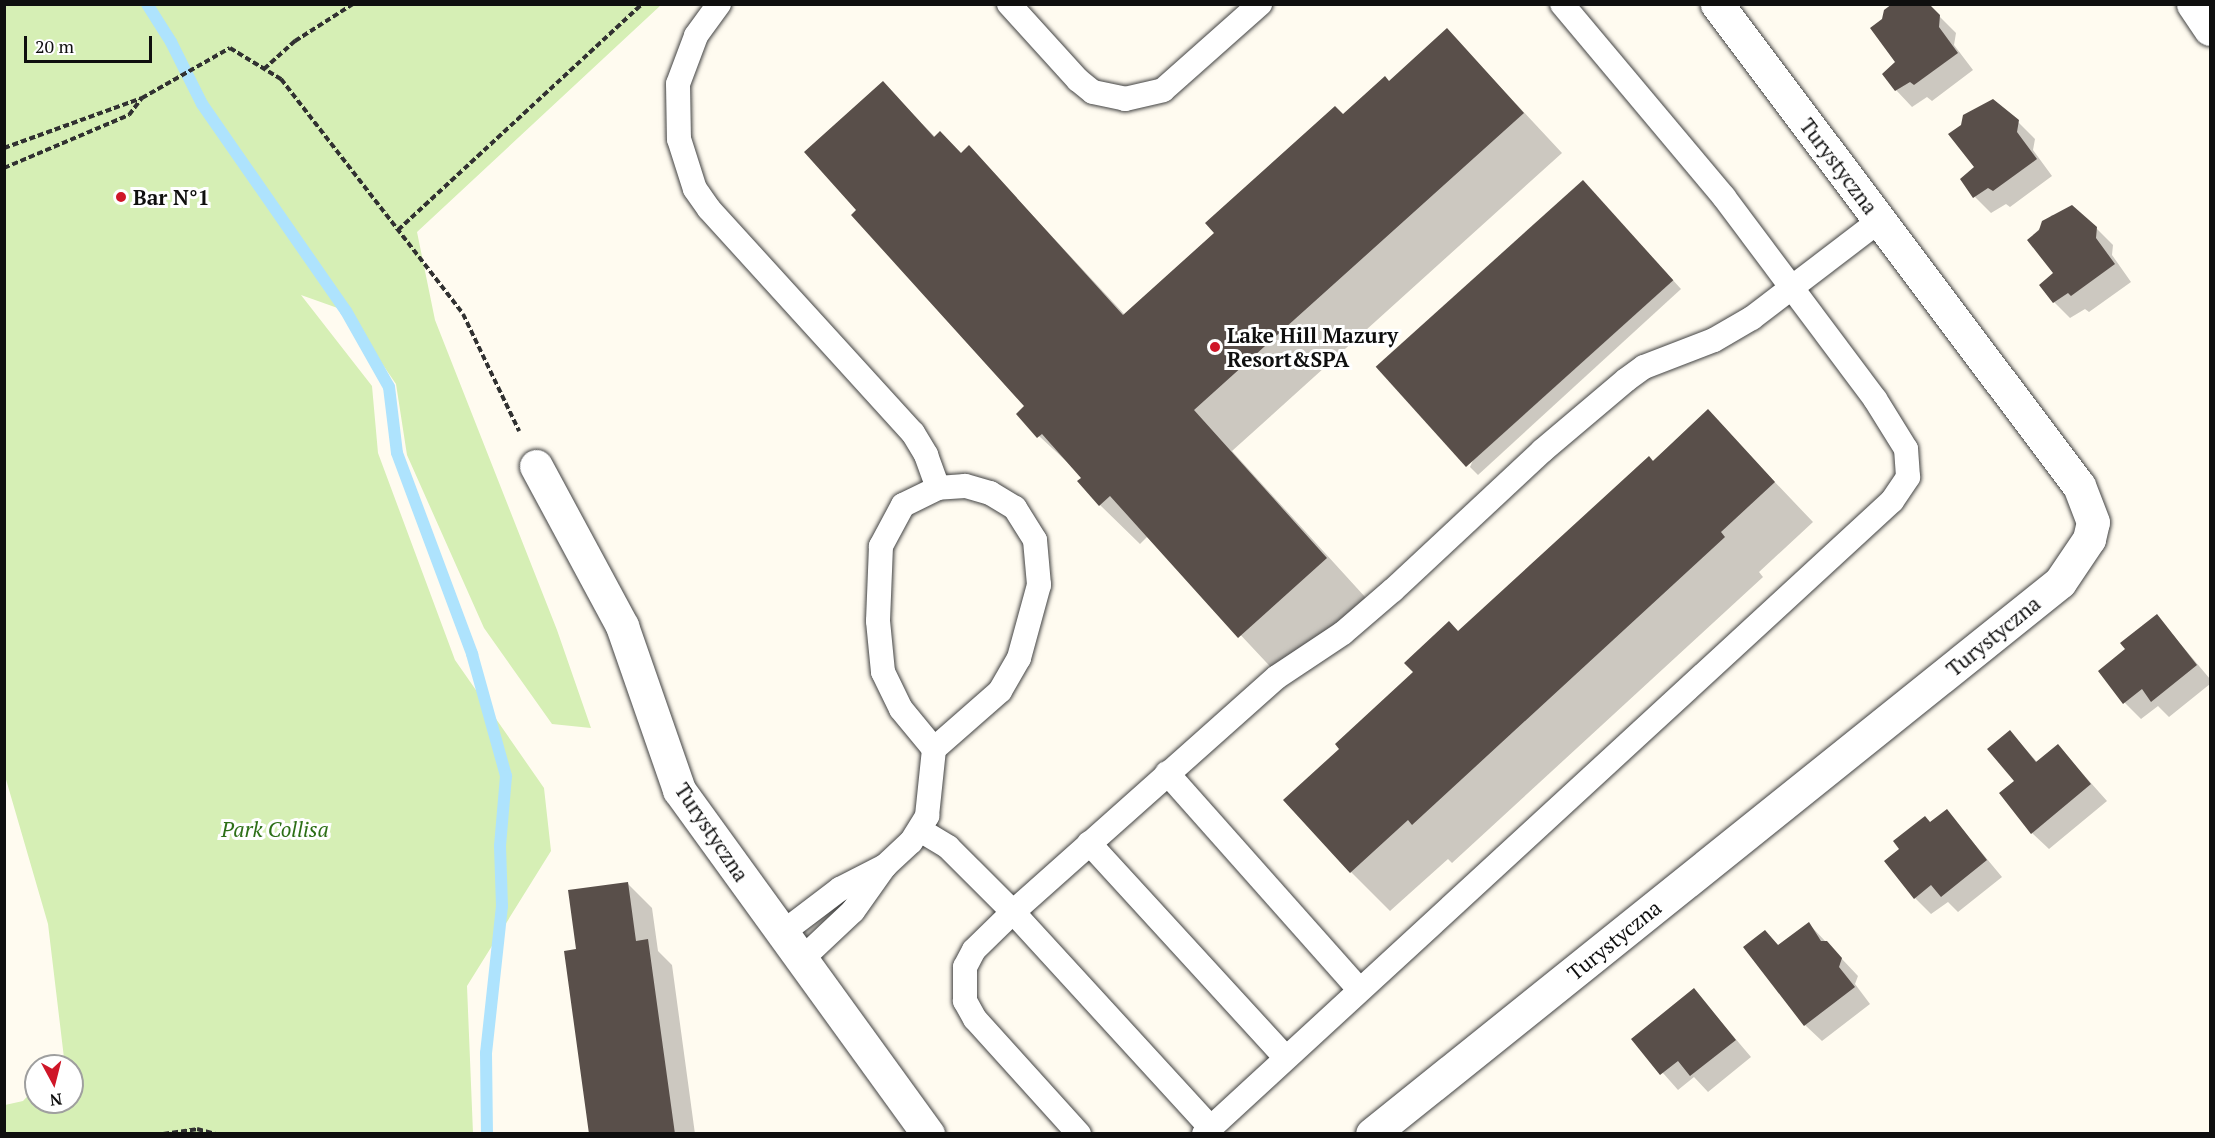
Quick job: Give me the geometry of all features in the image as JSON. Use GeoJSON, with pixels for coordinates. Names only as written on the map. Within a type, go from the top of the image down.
{"type":"FeatureCollection","features":[{"type":"Feature","properties":{"kind":"street","name":"Turystyczna"},"geometry":{"type":"LineString","coordinates":[[1372,1134],[2060,582],[2081,556],[2093,522],[2079,486],[1717,4]]}},
{"type":"Feature","properties":{"kind":"street"},"geometry":{"type":"LineString","coordinates":[[2193,4],[2211,28]]}},
{"type":"Feature","properties":{"kind":"street","name":"Turystyczna"},"geometry":{"type":"LineString","coordinates":[[536,466],[622,626],[679,790],[928,1134]]}},
{"type":"Feature","properties":{"kind":"lane"},"geometry":{"type":"LineString","coordinates":[[719,4],[696,36],[678,84],[679,139],[695,189],[709,209],[913,433],[926,455],[938,488]]}},
{"type":"Feature","properties":{"kind":"lane"},"geometry":{"type":"LineString","coordinates":[[1009,4],[1078,80],[1093,92],[1125,99],[1163,90],[1260,4]]}},
{"type":"Feature","properties":{"kind":"lane"},"geometry":{"type":"LineString","coordinates":[[920,830],[948,847],[1013,912],[1207,1130],[1902,489],[1910,464],[1900,435],[1724,197],[1562,4]]}},
{"type":"Feature","properties":{"kind":"lane"},"geometry":{"type":"LineString","coordinates":[[1079,1134],[975,1019],[965,1001],[965,968],[974,950],[1167,772],[1277,677],[1359,619],[1542,451],[1626,380],[1644,367],[1731,331],[1880,220]]}},
{"type":"Feature","properties":{"kind":"lane"},"geometry":{"type":"LineString","coordinates":[[802,959],[853,911],[885,866],[920,830],[929,802],[934,749],[987,703],[1010,677],[1032,618],[1039,570],[1031,531],[1015,508],[978,489],[938,488],[908,502],[894,517],[881,546],[878,585],[883,672],[901,709],[934,749]]}},
{"type":"Feature","properties":{"kind":"lane"},"geometry":{"type":"LineString","coordinates":[[1167,772],[1360,990]]}},
{"type":"Feature","properties":{"kind":"lane"},"geometry":{"type":"LineString","coordinates":[[1089,843],[1285,1057]]}},
{"type":"Feature","properties":{"kind":"lane"},"geometry":{"type":"LineString","coordinates":[[782,933],[840,889],[885,866]]}},
{"type":"Feature","properties":{"kind":"path"},"geometry":{"type":"LineString","coordinates":[[264,69],[295,40],[352,4]]}},
{"type":"Feature","properties":{"kind":"path"},"geometry":{"type":"LineString","coordinates":[[399,230],[642,4]]}},
{"type":"Feature","properties":{"kind":"path"},"geometry":{"type":"LineString","coordinates":[[4,148],[142,98],[230,48],[281,80],[463,314],[536,466]]}},
{"type":"Feature","properties":{"kind":"path"},"geometry":{"type":"LineString","coordinates":[[4,168],[129,115],[142,98]]}},
{"type":"Feature","properties":{"kind":"path"},"geometry":{"type":"LineString","coordinates":[[164,1134],[197,1129],[216,1134]]}},
{"type":"Feature","properties":{"kind":"green space","name":"Park Collisa"},"geometry":{"type":"Polygon","coordinates":[[[5,4],[661,5],[417,232],[435,320],[557,630],[591,728],[552,724],[484,628],[407,455],[396,384],[346,311],[301,295],[372,386],[378,453],[455,660],[544,788],[551,851],[467,986],[473,1133],[5,1133],[5,1105],[24,1100],[24,1114],[84,1114],[84,1054],[64,1054],[48,924],[5,776],[5,4]]]}},
{"type":"Feature","properties":{"kind":"building"},"geometry":{"type":"Polygon","coordinates":[[[1892,4],[1931,6],[1940,15],[1939,27],[1958,53],[1914,85],[1910,82],[1895,91],[1882,74],[1895,62],[1870,28],[1882,19],[1884,10],[1892,4]]]}},
{"type":"Feature","properties":{"kind":"building"},"geometry":{"type":"Polygon","coordinates":[[[1447,28],[1524,113],[1194,410],[1327,558],[1238,638],[1110,496],[1099,506],[1077,481],[1081,478],[1042,434],[1037,438],[1016,414],[1024,406],[851,215],[856,210],[804,152],[883,81],[934,137],[940,131],[961,153],[969,145],[1123,315],[1214,233],[1205,223],[1335,106],[1343,114],[1385,76],[1389,81],[1447,28]]]}},
{"type":"Feature","properties":{"kind":"building"},"geometry":{"type":"Polygon","coordinates":[[[1993,99],[2019,120],[2017,132],[2037,159],[1993,191],[1988,188],[1973,198],[1960,179],[1974,167],[1948,134],[1961,125],[1963,115],[1993,99]]]}},
{"type":"Feature","properties":{"kind":"building"},"geometry":{"type":"Polygon","coordinates":[[[1583,180],[1673,280],[1466,467],[1376,367],[1583,180]]]}},
{"type":"Feature","properties":{"kind":"building"},"geometry":{"type":"Polygon","coordinates":[[[2072,205],[2097,227],[2096,238],[2115,264],[2071,296],[2068,293],[2053,303],[2039,285],[2053,273],[2027,240],[2039,230],[2042,221],[2072,205]]]}},
{"type":"Feature","properties":{"kind":"building"},"geometry":{"type":"Polygon","coordinates":[[[1708,409],[1775,482],[1721,532],[1725,537],[1412,825],[1408,820],[1350,873],[1283,800],[1339,749],[1335,744],[1413,672],[1404,663],[1449,621],[1458,631],[1649,456],[1653,461],[1708,409]]]}},
{"type":"Feature","properties":{"kind":"building"},"geometry":{"type":"Polygon","coordinates":[[[2157,614],[2197,665],[2151,702],[2142,689],[2123,704],[2098,671],[2125,649],[2120,643],[2157,614]]]}},
{"type":"Feature","properties":{"kind":"building"},"geometry":{"type":"Polygon","coordinates":[[[2010,730],[2036,762],[2058,744],[2091,784],[2031,834],[1999,793],[2014,781],[1987,749],[2010,730]]]}},
{"type":"Feature","properties":{"kind":"building"},"geometry":{"type":"Polygon","coordinates":[[[1947,809],[1987,860],[1941,897],[1931,885],[1914,899],[1884,861],[1899,849],[1893,841],[1925,816],[1930,822],[1947,809]]]}},
{"type":"Feature","properties":{"kind":"building"},"geometry":{"type":"Polygon","coordinates":[[[628,882],[636,941],[648,939],[675,1134],[589,1134],[564,951],[576,949],[568,890],[628,882]]]}},
{"type":"Feature","properties":{"kind":"building"},"geometry":{"type":"Polygon","coordinates":[[[1809,922],[1821,941],[1827,941],[1842,958],[1839,967],[1855,987],[1804,1026],[1743,947],[1765,930],[1778,945],[1809,922]]]}},
{"type":"Feature","properties":{"kind":"building"},"geometry":{"type":"Polygon","coordinates":[[[1694,988],[1736,1040],[1690,1076],[1678,1061],[1660,1075],[1631,1039],[1694,988]]]}},
{"type":"Feature","properties":{"kind":"waterway"},"geometry":{"type":"LineString","coordinates":[[147,4],[171,42],[202,104],[346,311],[389,387],[397,453],[472,654],[506,776],[500,846],[502,906],[486,1053],[487,1134]]}},
{"type":"Feature","properties":{"kind":"place","name":"Bar N°1"},"geometry":{"type":"Point","coordinates":[121,197]}},
{"type":"Feature","properties":{"kind":"place","name":"Lake Hill Mazury Resort&SPA"},"geometry":{"type":"Point","coordinates":[1215,347]}}]}
